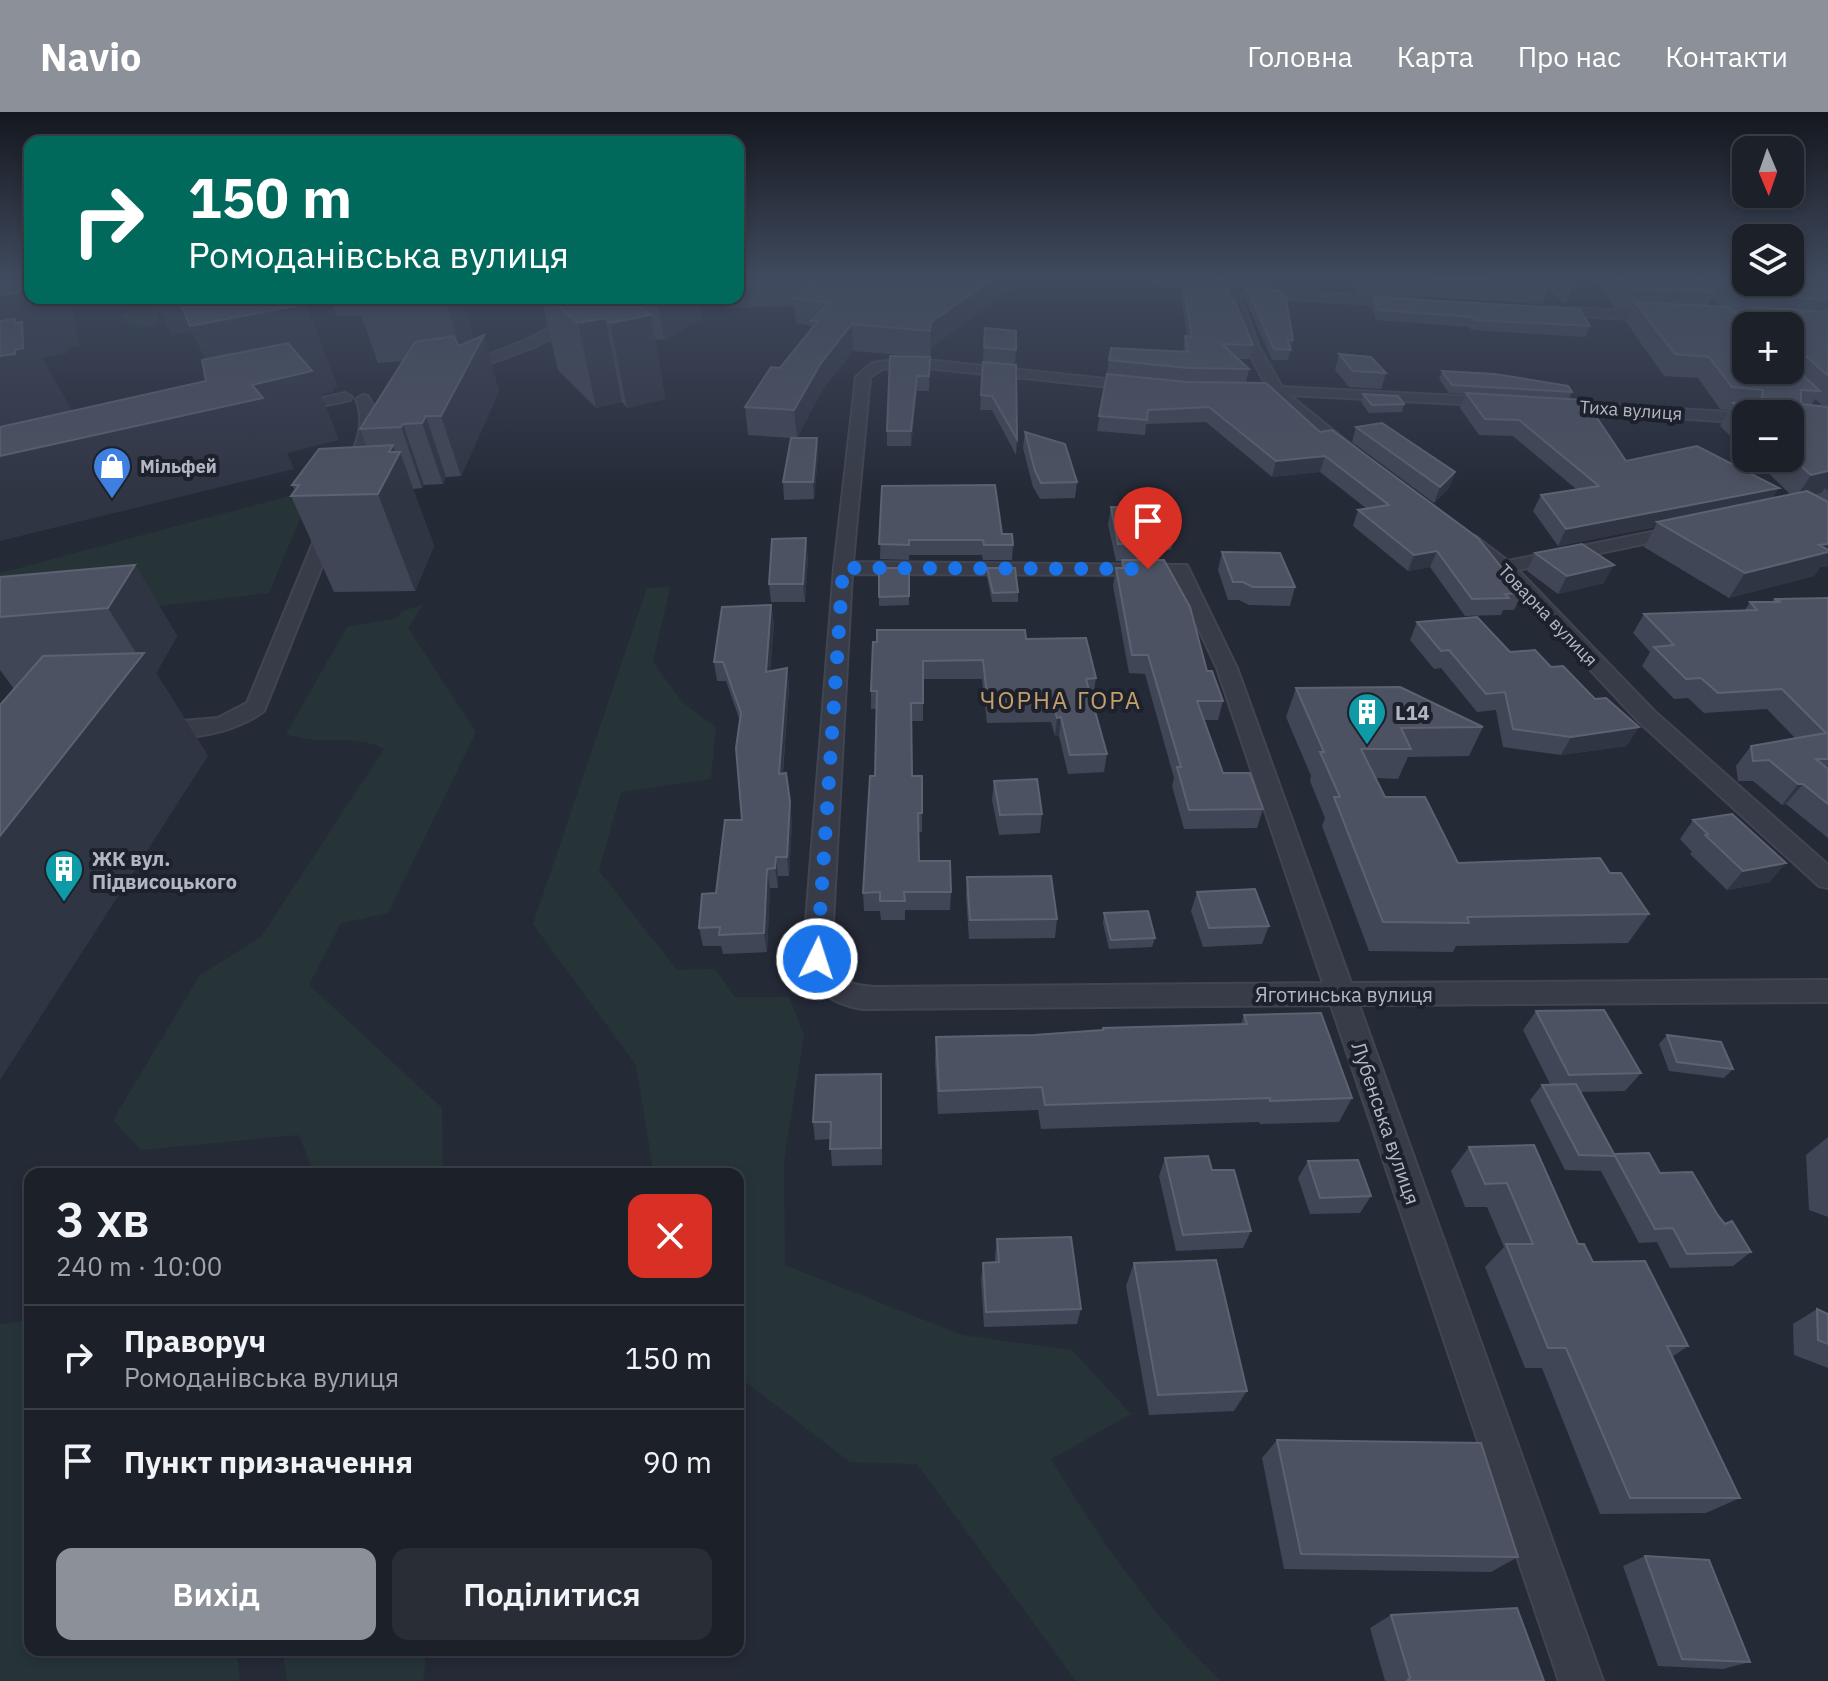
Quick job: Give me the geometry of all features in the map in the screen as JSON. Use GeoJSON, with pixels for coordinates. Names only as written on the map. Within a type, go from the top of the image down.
{"type":"FeatureCollection","features":[{"type":"Feature","properties":{"kind":"street"},"geometry":{"type":"LineString","coordinates":[[440,375],[520,347]]}},
{"type":"Feature","properties":{"kind":"street"},"geometry":{"type":"LineString","coordinates":[[1253,347],[1276,390],[1303,416],[1371,466]]}},
{"type":"Feature","properties":{"kind":"street"},"geometry":{"type":"LineString","coordinates":[[843,568],[863,377],[867,371],[877,366],[908,362],[1160,388]]}},
{"type":"Feature","properties":{"kind":"street","name":"Тиха вулиця"},"geometry":{"type":"LineString","coordinates":[[1224,391],[1276,390],[1732,417]]}},
{"type":"Feature","properties":{"kind":"street"},"geometry":{"type":"LineString","coordinates":[[138,729],[214,726],[245,716],[256,706],[370,424],[366,394],[273,413]]}},
{"type":"Feature","properties":{"kind":"street"},"geometry":{"type":"LineString","coordinates":[[1505,567],[1705,526]]}},
{"type":"Feature","properties":{"kind":"street","name":"Товарна вулиця"},"geometry":{"type":"LineString","coordinates":[[1455,529],[1505,567],[1646,716],[1828,879]]}},
{"type":"Feature","properties":{"kind":"street","name":"Лубенська вулиця"},"geometry":{"type":"LineString","coordinates":[[843,568],[1180,569],[1227,668],[1581,1681]]}},
{"type":"Feature","properties":{"kind":"street","name":"Яготинська вулиця"},"geometry":{"type":"LineString","coordinates":[[843,568],[817,959],[822,977],[833,990],[860,997],[1828,991]]}},
{"type":"Feature","properties":{"kind":"shaded area"},"geometry":{"type":"Polygon","coordinates":[[[312,490],[269,593],[0,625],[0,573],[312,490]]]}},
{"type":"Feature","properties":{"kind":"shaded area"},"geometry":{"type":"Polygon","coordinates":[[[670,587],[653,662],[682,702],[716,727],[711,779],[621,792],[599,871],[677,970],[715,969],[735,997],[789,997],[804,1035],[784,1161],[785,1265],[962,1335],[1072,1350],[1131,1414],[1051,1459],[1128,1576],[1172,1631],[1221,1681],[1076,1681],[917,1464],[850,1462],[744,1381],[744,1168],[653,1168],[636,1065],[533,924],[647,588],[670,587]]]}},
{"type":"Feature","properties":{"kind":"shaded area"},"geometry":{"type":"Polygon","coordinates":[[[423,605],[408,628],[476,732],[388,913],[341,923],[309,985],[442,1108],[443,1168],[312,1168],[299,1135],[141,1150],[113,1120],[200,975],[261,937],[384,749],[360,741],[298,738],[286,734],[347,627],[397,618],[402,611],[423,605]]]}},
{"type":"Feature","properties":{"kind":"shaded area"},"geometry":{"type":"Polygon","coordinates":[[[24,1321],[24,1656],[238,1656],[240,1681],[0,1681],[0,1325],[24,1321]]]}},
{"type":"Feature","properties":{"kind":"shaded area"},"geometry":{"type":"Polygon","coordinates":[[[283,1656],[426,1656],[423,1681],[287,1681],[283,1656]]]}},
{"type":"Feature","properties":{"kind":"building"},"geometry":{"type":"Polygon","coordinates":[[[0,347],[23,347],[15,350],[15,354],[0,356],[0,347]]]}},
{"type":"Feature","properties":{"kind":"building"},"geometry":{"type":"Polygon","coordinates":[[[267,347],[292,347],[312,371],[252,385],[263,398],[0,456],[0,427],[206,381],[202,360],[267,347]]]}},
{"type":"Feature","properties":{"kind":"building"},"geometry":{"type":"Polygon","coordinates":[[[412,347],[478,347],[441,416],[426,416],[422,423],[403,424],[401,427],[360,429],[412,347]]]}},
{"type":"Feature","properties":{"kind":"building"},"geometry":{"type":"Polygon","coordinates":[[[797,347],[834,347],[794,410],[745,407],[771,367],[780,368],[797,347]]]}},
{"type":"Feature","properties":{"kind":"building"},"geometry":{"type":"Polygon","coordinates":[[[986,347],[1016,347],[1016,350],[986,347]]]}},
{"type":"Feature","properties":{"kind":"building"},"geometry":{"type":"Polygon","coordinates":[[[1187,347],[1225,347],[1249,369],[1188,368],[1109,360],[1111,348],[1188,352],[1187,347]]]}},
{"type":"Feature","properties":{"kind":"building"},"geometry":{"type":"Polygon","coordinates":[[[1670,347],[1732,347],[1732,384],[1804,384],[1804,376],[1820,391],[1801,390],[1801,400],[1761,400],[1763,390],[1732,387],[1709,357],[1675,354],[1670,347]]]}},
{"type":"Feature","properties":{"kind":"building"},"geometry":{"type":"Polygon","coordinates":[[[1804,347],[1828,347],[1828,376],[1804,354],[1804,347]]]}},
{"type":"Feature","properties":{"kind":"building"},"geometry":{"type":"Polygon","coordinates":[[[1339,354],[1371,357],[1386,373],[1353,371],[1339,354]]]}},
{"type":"Feature","properties":{"kind":"building"},"geometry":{"type":"Polygon","coordinates":[[[890,356],[930,357],[929,376],[917,376],[911,431],[887,431],[890,356]]]}},
{"type":"Feature","properties":{"kind":"building"},"geometry":{"type":"Polygon","coordinates":[[[983,362],[1016,365],[1017,439],[992,396],[981,395],[983,362]]]}},
{"type":"Feature","properties":{"kind":"building"},"geometry":{"type":"Polygon","coordinates":[[[1442,371],[1495,374],[1568,386],[1572,392],[1452,385],[1442,371]]]}},
{"type":"Feature","properties":{"kind":"building"},"geometry":{"type":"Polygon","coordinates":[[[1107,374],[1188,382],[1266,383],[1320,432],[1332,430],[1478,538],[1522,593],[1505,594],[1509,598],[1472,599],[1437,551],[1414,555],[1358,510],[1389,505],[1325,456],[1276,461],[1209,407],[1148,410],[1147,420],[1099,416],[1107,374]]]}},
{"type":"Feature","properties":{"kind":"building"},"geometry":{"type":"Polygon","coordinates":[[[1466,393],[1585,400],[1626,461],[1697,446],[1732,464],[1732,472],[1748,472],[1779,488],[1566,529],[1541,495],[1599,486],[1519,420],[1485,419],[1466,393]]]}},
{"type":"Feature","properties":{"kind":"building"},"geometry":{"type":"Polygon","coordinates":[[[1363,394],[1398,396],[1404,404],[1372,405],[1363,394]]]}},
{"type":"Feature","properties":{"kind":"building"},"geometry":{"type":"Polygon","coordinates":[[[1804,404],[1828,407],[1828,471],[1811,475],[1804,469],[1804,404]]]}},
{"type":"Feature","properties":{"kind":"building"},"geometry":{"type":"Polygon","coordinates":[[[1382,423],[1455,472],[1440,487],[1356,427],[1382,423]]]}},
{"type":"Feature","properties":{"kind":"building"},"geometry":{"type":"Polygon","coordinates":[[[1025,432],[1065,444],[1077,482],[1041,483],[1025,432]]]}},
{"type":"Feature","properties":{"kind":"building"},"geometry":{"type":"Polygon","coordinates":[[[791,438],[817,438],[813,482],[783,482],[791,438]]]}},
{"type":"Feature","properties":{"kind":"building"},"geometry":{"type":"Polygon","coordinates":[[[393,445],[389,452],[400,452],[378,494],[291,496],[299,485],[292,485],[319,449],[393,445]]]}},
{"type":"Feature","properties":{"kind":"building"},"geometry":{"type":"Polygon","coordinates":[[[995,485],[1002,534],[1012,534],[1013,545],[984,545],[983,540],[909,540],[909,545],[879,544],[882,486],[995,485]]]}},
{"type":"Feature","properties":{"kind":"building"},"geometry":{"type":"Polygon","coordinates":[[[1807,491],[1828,502],[1828,544],[1819,545],[1828,552],[1745,573],[1657,522],[1807,491]]]}},
{"type":"Feature","properties":{"kind":"building"},"geometry":{"type":"Polygon","coordinates":[[[1111,507],[1168,508],[1175,533],[1148,532],[1155,544],[1118,544],[1111,507]]]}},
{"type":"Feature","properties":{"kind":"building"},"geometry":{"type":"Polygon","coordinates":[[[806,538],[803,584],[769,584],[772,539],[806,538]]]}},
{"type":"Feature","properties":{"kind":"building"},"geometry":{"type":"Polygon","coordinates":[[[1582,544],[1614,565],[1567,576],[1535,553],[1582,544]]]}},
{"type":"Feature","properties":{"kind":"building"},"geometry":{"type":"Polygon","coordinates":[[[1222,552],[1280,553],[1295,587],[1253,587],[1243,582],[1233,582],[1222,552]]]}},
{"type":"Feature","properties":{"kind":"building"},"geometry":{"type":"Polygon","coordinates":[[[1122,560],[1164,560],[1190,607],[1207,671],[1212,671],[1223,701],[1197,701],[1223,773],[1250,773],[1263,809],[1189,810],[1177,767],[1181,767],[1148,655],[1132,655],[1116,568],[1124,568],[1122,560]]]}},
{"type":"Feature","properties":{"kind":"building"},"geometry":{"type":"Polygon","coordinates":[[[135,565],[108,608],[0,617],[0,577],[135,565]]]}},
{"type":"Feature","properties":{"kind":"building"},"geometry":{"type":"Polygon","coordinates":[[[879,568],[909,568],[909,596],[879,597],[879,568]]]}},
{"type":"Feature","properties":{"kind":"building"},"geometry":{"type":"Polygon","coordinates":[[[987,568],[1015,568],[1018,592],[993,593],[987,568]]]}},
{"type":"Feature","properties":{"kind":"building"},"geometry":{"type":"Polygon","coordinates":[[[1828,598],[1828,759],[1816,759],[1828,769],[1828,804],[1769,760],[1753,761],[1751,746],[1826,733],[1782,689],[1718,693],[1701,678],[1686,679],[1654,647],[1674,645],[1644,614],[1757,610],[1750,602],[1828,598]]]}},
{"type":"Feature","properties":{"kind":"building"},"geometry":{"type":"Polygon","coordinates":[[[771,605],[766,672],[787,668],[779,774],[786,773],[790,802],[787,857],[776,857],[775,868],[767,869],[764,933],[719,935],[720,927],[699,928],[702,894],[716,893],[725,820],[742,820],[736,748],[741,713],[723,662],[714,662],[722,607],[771,605]]]}},
{"type":"Feature","properties":{"kind":"building"},"geometry":{"type":"Polygon","coordinates":[[[1477,617],[1510,652],[1535,650],[1551,667],[1563,666],[1595,699],[1606,698],[1639,727],[1571,737],[1513,729],[1505,692],[1486,694],[1449,650],[1441,651],[1417,622],[1477,617]]]}},
{"type":"Feature","properties":{"kind":"building"},"geometry":{"type":"Polygon","coordinates":[[[877,630],[1025,630],[1026,639],[1086,638],[1096,678],[1086,679],[1107,754],[1070,755],[1061,717],[1057,718],[1053,704],[988,705],[983,660],[923,661],[923,703],[911,703],[912,776],[922,776],[922,813],[918,813],[919,861],[950,861],[951,892],[904,892],[905,901],[880,901],[880,892],[863,893],[870,776],[875,776],[877,691],[871,691],[873,642],[877,642],[877,630]]]}},
{"type":"Feature","properties":{"kind":"building"},"geometry":{"type":"Polygon","coordinates":[[[144,653],[0,836],[0,705],[43,656],[144,653]]]}},
{"type":"Feature","properties":{"kind":"building"},"geometry":{"type":"Polygon","coordinates":[[[1400,687],[1483,727],[1401,728],[1411,749],[1361,749],[1385,797],[1425,797],[1458,863],[1600,858],[1610,873],[1621,873],[1649,914],[1467,917],[1469,923],[1383,922],[1334,797],[1340,797],[1320,752],[1324,752],[1296,688],[1400,687]]]}},
{"type":"Feature","properties":{"kind":"building"},"geometry":{"type":"Polygon","coordinates":[[[1037,779],[1042,814],[1000,815],[994,781],[1037,779]]]}},
{"type":"Feature","properties":{"kind":"building"},"geometry":{"type":"Polygon","coordinates":[[[1732,814],[1786,863],[1743,871],[1693,820],[1732,814]]]}},
{"type":"Feature","properties":{"kind":"building"},"geometry":{"type":"Polygon","coordinates":[[[1051,876],[1057,919],[970,920],[967,877],[1051,876]]]}},
{"type":"Feature","properties":{"kind":"building"},"geometry":{"type":"Polygon","coordinates":[[[1255,889],[1269,926],[1209,928],[1197,892],[1255,889]]]}},
{"type":"Feature","properties":{"kind":"building"},"geometry":{"type":"Polygon","coordinates":[[[1148,911],[1155,938],[1111,940],[1104,913],[1148,911]]]}},
{"type":"Feature","properties":{"kind":"building"},"geometry":{"type":"Polygon","coordinates":[[[1604,1010],[1641,1073],[1569,1075],[1536,1011],[1604,1010]]]}},
{"type":"Feature","properties":{"kind":"building"},"geometry":{"type":"Polygon","coordinates":[[[1321,1013],[1352,1098],[1045,1105],[1042,1087],[939,1091],[936,1037],[1247,1024],[1244,1015],[1321,1013]]]}},
{"type":"Feature","properties":{"kind":"building"},"geometry":{"type":"Polygon","coordinates":[[[1667,1035],[1721,1042],[1733,1069],[1677,1062],[1667,1035]]]}},
{"type":"Feature","properties":{"kind":"building"},"geometry":{"type":"Polygon","coordinates":[[[881,1074],[881,1148],[830,1149],[831,1122],[813,1122],[816,1075],[881,1074]]]}},
{"type":"Feature","properties":{"kind":"building"},"geometry":{"type":"Polygon","coordinates":[[[1576,1084],[1614,1154],[1649,1153],[1660,1173],[1692,1172],[1717,1214],[1725,1224],[1732,1221],[1751,1252],[1687,1254],[1673,1228],[1655,1229],[1615,1156],[1579,1155],[1542,1085],[1576,1084]]]}},
{"type":"Feature","properties":{"kind":"building"},"geometry":{"type":"Polygon","coordinates":[[[1534,1145],[1578,1244],[1584,1244],[1593,1262],[1645,1261],[1688,1346],[1667,1346],[1740,1498],[1630,1498],[1566,1348],[1548,1348],[1506,1244],[1533,1244],[1507,1183],[1485,1184],[1469,1147],[1534,1145]]]}},
{"type":"Feature","properties":{"kind":"building"},"geometry":{"type":"Polygon","coordinates":[[[1208,1156],[1212,1170],[1234,1170],[1251,1231],[1183,1235],[1165,1158],[1208,1156]]]}},
{"type":"Feature","properties":{"kind":"building"},"geometry":{"type":"Polygon","coordinates":[[[1358,1160],[1371,1196],[1320,1198],[1308,1161],[1358,1160]]]}},
{"type":"Feature","properties":{"kind":"building"},"geometry":{"type":"Polygon","coordinates":[[[1071,1237],[1081,1309],[986,1312],[983,1263],[999,1262],[997,1239],[1071,1237]]]}},
{"type":"Feature","properties":{"kind":"building"},"geometry":{"type":"Polygon","coordinates":[[[1216,1260],[1247,1391],[1158,1395],[1134,1263],[1216,1260]]]}},
{"type":"Feature","properties":{"kind":"building"},"geometry":{"type":"Polygon","coordinates":[[[1817,1309],[1828,1314],[1828,1344],[1818,1340],[1817,1309]]]}},
{"type":"Feature","properties":{"kind":"building"},"geometry":{"type":"Polygon","coordinates":[[[1277,1440],[1481,1443],[1518,1557],[1301,1554],[1277,1440]]]}},
{"type":"Feature","properties":{"kind":"building"},"geometry":{"type":"Polygon","coordinates":[[[1645,1556],[1709,1560],[1750,1662],[1682,1659],[1645,1556]]]}},
{"type":"Feature","properties":{"kind":"building"},"geometry":{"type":"Polygon","coordinates":[[[1517,1608],[1544,1681],[1407,1681],[1410,1678],[1391,1615],[1517,1608]]]}},
{"type":"Feature","properties":{"kind":"place","name":"Мільфей"},"geometry":{"type":"Point","coordinates":[112,500]}},
{"type":"Feature","properties":{"kind":"place","name":"L14"},"geometry":{"type":"Point","coordinates":[1367,746]}},
{"type":"Feature","properties":{"kind":"place","name":"ЖК вул. Підвисоцького"},"geometry":{"type":"Point","coordinates":[64,903]}},
{"type":"Feature","properties":{"kind":"district","name":"ЧОРНА ГОРА"},"geometry":{"type":"Point","coordinates":[1061,700]}},
{"type":"Feature","properties":{"kind":"route"},"geometry":{"type":"LineString","coordinates":[[817,959],[843,568],[1148,569]]}}]}
